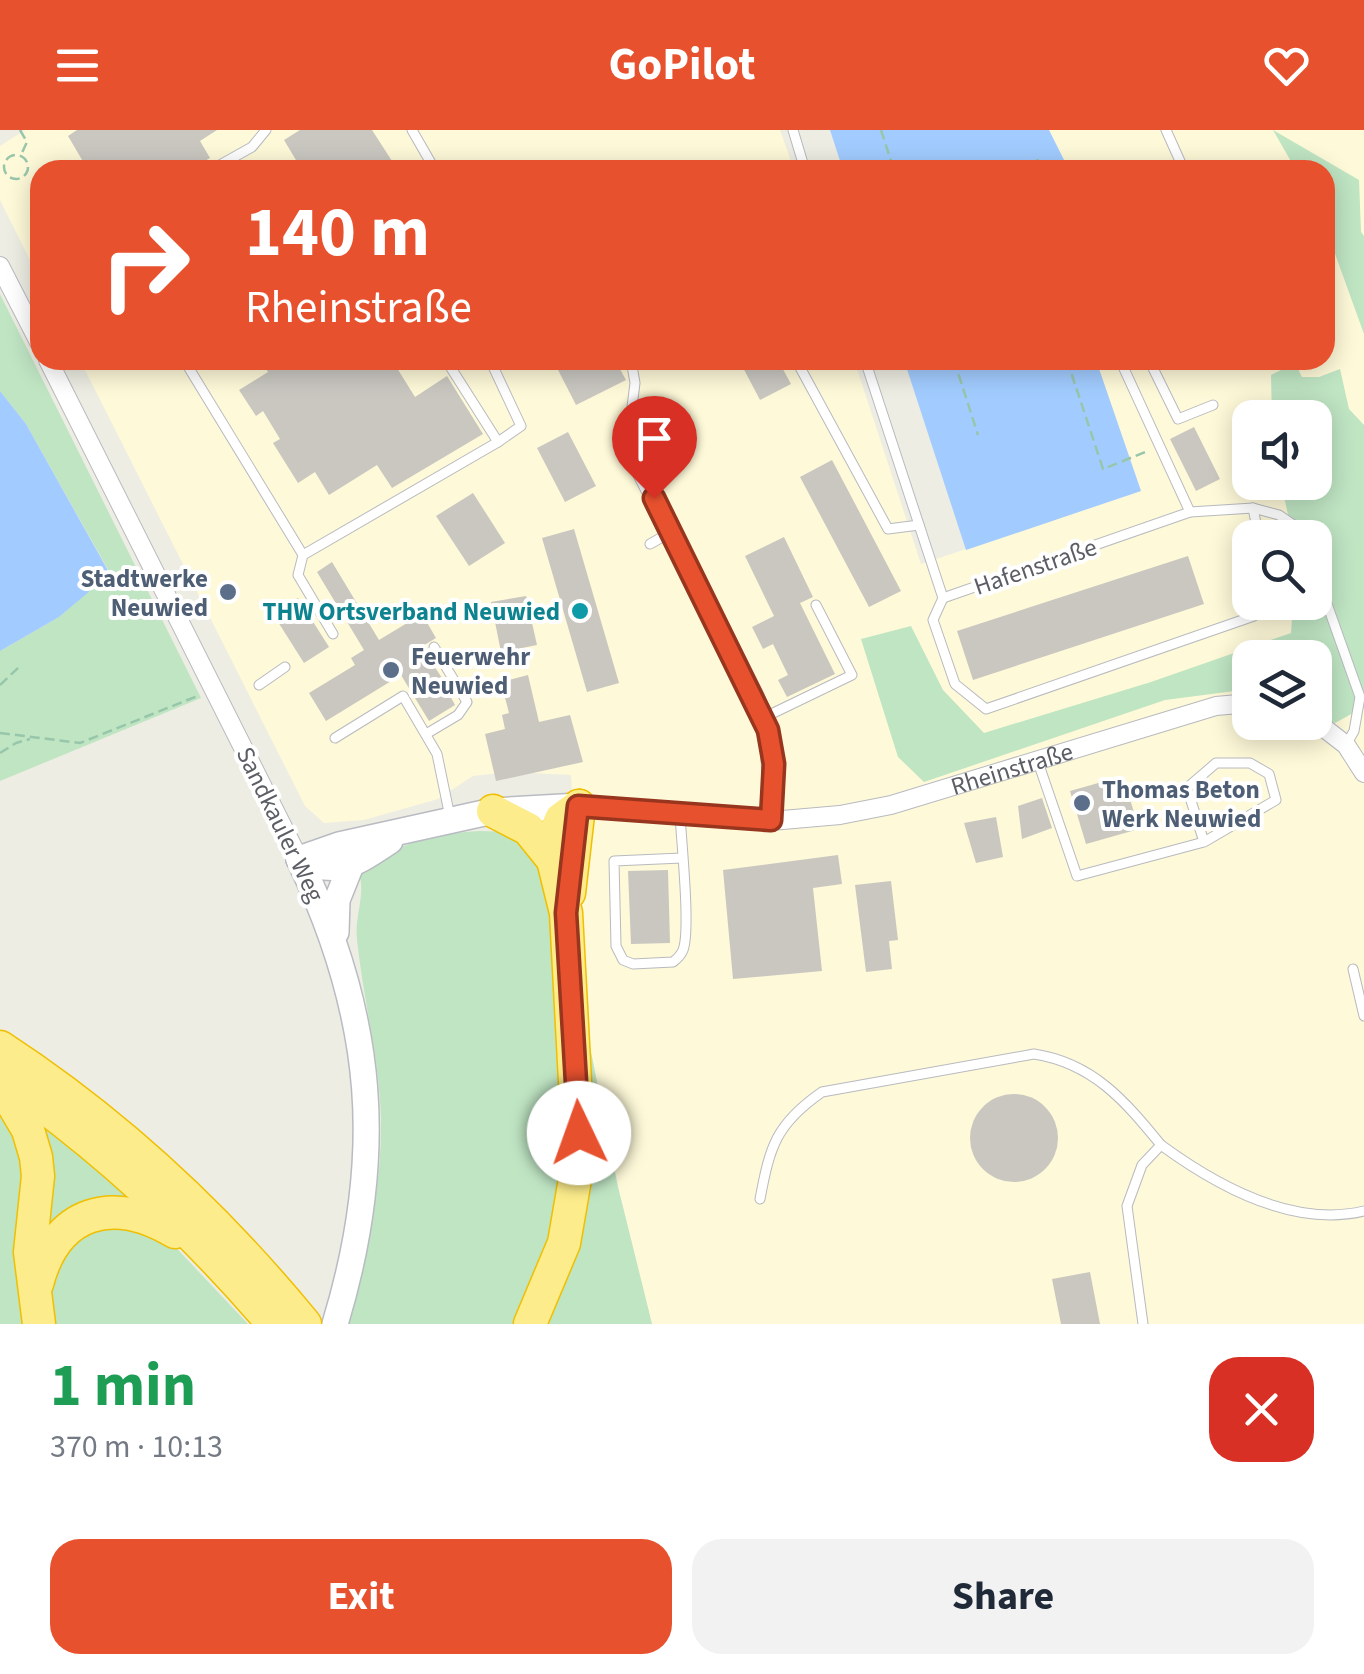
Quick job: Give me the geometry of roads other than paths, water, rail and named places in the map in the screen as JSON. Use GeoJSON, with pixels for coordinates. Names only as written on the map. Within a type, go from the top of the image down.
{"type":"FeatureCollection","features":[{"type":"Feature","properties":{"kind":"highway"},"geometry":{"type":"LineString","coordinates":[[566,913],[553,860],[557,826],[578,806]]}},
{"type":"Feature","properties":{"kind":"highway"},"geometry":{"type":"LineString","coordinates":[[530,1324],[564,1243],[579,1156],[566,913],[578,806]]}},
{"type":"Feature","properties":{"kind":"highway"},"geometry":{"type":"LineString","coordinates":[[493,810],[528,829],[553,860]]}},
{"type":"Feature","properties":{"kind":"highway"},"geometry":{"type":"LineString","coordinates":[[0,1046],[109,1127],[176,1186],[306,1324]]}},
{"type":"Feature","properties":{"kind":"highway"},"geometry":{"type":"LineString","coordinates":[[0,1079],[126,1172],[210,1252],[272,1324]]}},
{"type":"Feature","properties":{"kind":"highway"},"geometry":{"type":"LineString","coordinates":[[0,1079],[28,1130],[36,1156],[38,1176],[30,1252],[37,1309]]}},
{"type":"Feature","properties":{"kind":"highway"},"geometry":{"type":"LineString","coordinates":[[37,1309],[40,1271],[52,1248],[74,1224],[98,1212],[147,1216],[210,1252]]}},
{"type":"Feature","properties":{"kind":"street"},"geometry":{"type":"LineString","coordinates":[[1,266],[30,309]]}},
{"type":"Feature","properties":{"kind":"street","name":"Sandkauler Weg"},"geometry":{"type":"LineString","coordinates":[[53,370],[299,859],[337,947],[360,1041],[368,1136],[361,1218],[335,1324]]}},
{"type":"Feature","properties":{"kind":"street"},"geometry":{"type":"LineString","coordinates":[[638,465],[764,718],[774,764],[771,820]]}},
{"type":"Feature","properties":{"kind":"street","name":"Rheinstraße"},"geometry":{"type":"LineString","coordinates":[[299,859],[339,845],[493,810],[578,806],[771,820],[840,816],[891,806],[1232,704]]}},
{"type":"Feature","properties":{"kind":"street"},"geometry":{"type":"LineString","coordinates":[[1332,734],[1346,745],[1364,772]]}},
{"type":"Feature","properties":{"kind":"street","name":"Rheinstraße"},"geometry":{"type":"LineString","coordinates":[[351,865],[402,832]]}},
{"type":"Feature","properties":{"kind":"street"},"geometry":{"type":"LineString","coordinates":[[299,859],[320,869],[351,865],[337,900],[337,947]]}},
{"type":"Feature","properties":{"kind":"lane"},"geometry":{"type":"LineString","coordinates":[[229,160],[252,147],[266,130]]}},
{"type":"Feature","properties":{"kind":"lane"},"geometry":{"type":"LineString","coordinates":[[412,130],[429,160]]}},
{"type":"Feature","properties":{"kind":"lane"},"geometry":{"type":"LineString","coordinates":[[793,130],[802,160]]}},
{"type":"Feature","properties":{"kind":"lane"},"geometry":{"type":"LineString","coordinates":[[1166,130],[1180,160]]}},
{"type":"Feature","properties":{"kind":"lane"},"geometry":{"type":"LineString","coordinates":[[190,370],[304,554]]}},
{"type":"Feature","properties":{"kind":"lane"},"geometry":{"type":"LineString","coordinates":[[452,370],[498,442]]}},
{"type":"Feature","properties":{"kind":"lane"},"geometry":{"type":"LineString","coordinates":[[332,634],[298,574],[304,554],[522,426],[495,370]]}},
{"type":"Feature","properties":{"kind":"lane"},"geometry":{"type":"LineString","coordinates":[[633,370],[635,383],[628,439],[638,465]]}},
{"type":"Feature","properties":{"kind":"lane"},"geometry":{"type":"LineString","coordinates":[[801,370],[888,528],[919,525]]}},
{"type":"Feature","properties":{"kind":"lane","name":"Hafenstraße"},"geometry":{"type":"LineString","coordinates":[[868,370],[943,598],[1190,512],[1254,508]]}},
{"type":"Feature","properties":{"kind":"lane"},"geometry":{"type":"LineString","coordinates":[[1125,370],[1190,512]]}},
{"type":"Feature","properties":{"kind":"lane"},"geometry":{"type":"LineString","coordinates":[[1154,370],[1178,419],[1213,405]]}},
{"type":"Feature","properties":{"kind":"lane"},"geometry":{"type":"LineString","coordinates":[[1256,520],[1254,508],[1286,520]]}},
{"type":"Feature","properties":{"kind":"lane"},"geometry":{"type":"LineString","coordinates":[[650,544],[672,532]]}},
{"type":"Feature","properties":{"kind":"lane"},"geometry":{"type":"LineString","coordinates":[[943,598],[933,620],[955,684],[986,709],[1242,620]]}},
{"type":"Feature","properties":{"kind":"lane"},"geometry":{"type":"LineString","coordinates":[[764,718],[852,675],[816,605]]}},
{"type":"Feature","properties":{"kind":"lane"},"geometry":{"type":"LineString","coordinates":[[1332,618],[1360,696],[1354,731],[1346,745]]}},
{"type":"Feature","properties":{"kind":"lane"},"geometry":{"type":"LineString","coordinates":[[426,734],[458,715],[467,702],[434,647]]}},
{"type":"Feature","properties":{"kind":"lane"},"geometry":{"type":"LineString","coordinates":[[259,685],[285,667]]}},
{"type":"Feature","properties":{"kind":"lane"},"geometry":{"type":"LineString","coordinates":[[335,738],[403,696],[441,768],[450,820]]}},
{"type":"Feature","properties":{"kind":"lane"},"geometry":{"type":"LineString","coordinates":[[1038,762],[1077,876],[1204,842],[1238,825],[1276,800],[1268,774],[1250,763],[1216,764],[1188,788],[1204,842]]}},
{"type":"Feature","properties":{"kind":"lane"},"geometry":{"type":"LineString","coordinates":[[680,813],[682,858],[683,953],[673,962],[633,964],[622,960],[616,946],[614,861],[682,858]]}},
{"type":"Feature","properties":{"kind":"lane"},"geometry":{"type":"LineString","coordinates":[[1353,969],[1364,1016]]}},
{"type":"Feature","properties":{"kind":"lane"},"geometry":{"type":"LineString","coordinates":[[760,1200],[770,1148],[796,1110],[822,1092],[1034,1054],[1064,1059],[1094,1077],[1136,1114],[1161,1145],[1200,1174],[1315,1217],[1340,1217],[1364,1211]]}},
{"type":"Feature","properties":{"kind":"lane"},"geometry":{"type":"LineString","coordinates":[[1143,1324],[1127,1206],[1142,1165],[1161,1145]]}},
{"type":"Feature","properties":{"kind":"water"},"geometry":{"type":"Polygon","coordinates":[[[830,130],[1049,130],[1064,160],[840,160],[830,130]]]}},
{"type":"Feature","properties":{"kind":"water"},"geometry":{"type":"Polygon","coordinates":[[[907,370],[1099,370],[1141,491],[966,550],[907,370]]]}},
{"type":"Feature","properties":{"kind":"water"},"geometry":{"type":"Polygon","coordinates":[[[0,391],[26,424],[110,574],[59,617],[0,651],[0,391]]]}},
{"type":"Feature","properties":{"kind":"place","name":"Stadtwerke Neuwied"},"geometry":{"type":"Point","coordinates":[228,592]}},
{"type":"Feature","properties":{"kind":"place","name":"THW Ortsverband Neuwied"},"geometry":{"type":"Point","coordinates":[580,611]}},
{"type":"Feature","properties":{"kind":"place","name":"Feuerwehr Neuwied"},"geometry":{"type":"Point","coordinates":[391,670]}},
{"type":"Feature","properties":{"kind":"place","name":"Thomas Beton Werk Neuwied"},"geometry":{"type":"Point","coordinates":[1082,803]}}]}
